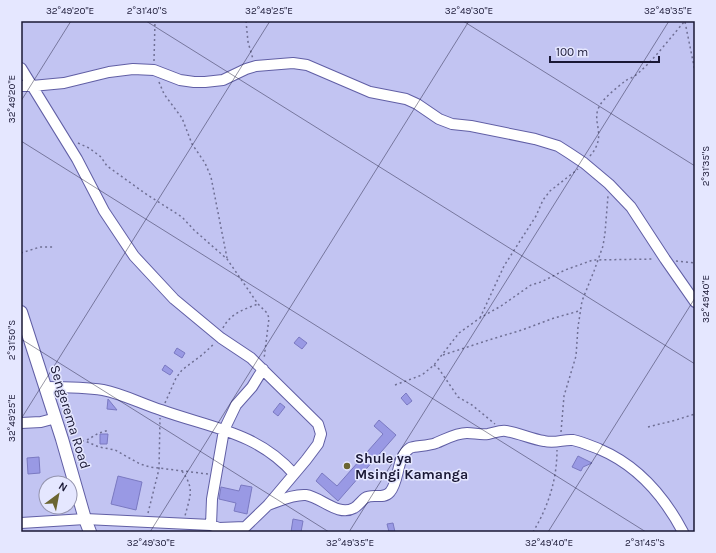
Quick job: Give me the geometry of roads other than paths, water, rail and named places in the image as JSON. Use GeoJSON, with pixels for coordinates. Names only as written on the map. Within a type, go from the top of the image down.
{"type":"FeatureCollection","features":[{"type":"Feature","properties":{"kind":"main road","name":"Sengerema Road"},"geometry":{"type":"LineString","coordinates":[[21,312],[56,418],[90,532]]}},
{"type":"Feature","properties":{"kind":"street"},"geometry":{"type":"LineString","coordinates":[[21,86],[64,83],[109,72],[133,69],[154,70],[180,80],[205,82],[223,80],[256,66],[293,63],[307,65],[370,92],[406,99],[418,104],[439,119],[452,124],[471,126],[535,139],[558,146],[584,163],[609,184],[635,213],[695,302]]}},
{"type":"Feature","properties":{"kind":"street"},"geometry":{"type":"LineString","coordinates":[[21,68],[65,138],[104,211],[134,256],[174,299],[221,338],[251,358],[318,424],[321,434],[318,444],[306,460],[268,505],[242,529],[183,524],[85,519],[21,523]]}},
{"type":"Feature","properties":{"kind":"street"},"geometry":{"type":"LineString","coordinates":[[218,528],[212,499],[224,430],[236,405],[263,370]]}},
{"type":"Feature","properties":{"kind":"street"},"geometry":{"type":"LineString","coordinates":[[45,387],[105,391],[125,396],[162,411],[238,434],[264,447],[284,463],[294,474]]}},
{"type":"Feature","properties":{"kind":"street"},"geometry":{"type":"LineString","coordinates":[[21,423],[41,422],[56,418]]}},
{"type":"Feature","properties":{"kind":"street"},"geometry":{"type":"LineString","coordinates":[[268,505],[296,495],[306,495],[314,497],[336,508],[346,510],[354,508],[365,498],[370,496],[385,496],[390,493],[403,457],[412,447],[428,446],[457,434],[487,434],[505,431],[544,442],[572,440],[606,452],[630,466],[648,481],[683,532]]}},
{"type":"Feature","properties":{"kind":"place","name":"Shule ya Msingi Kamanga"},"geometry":{"type":"Point","coordinates":[347,466]}}]}
